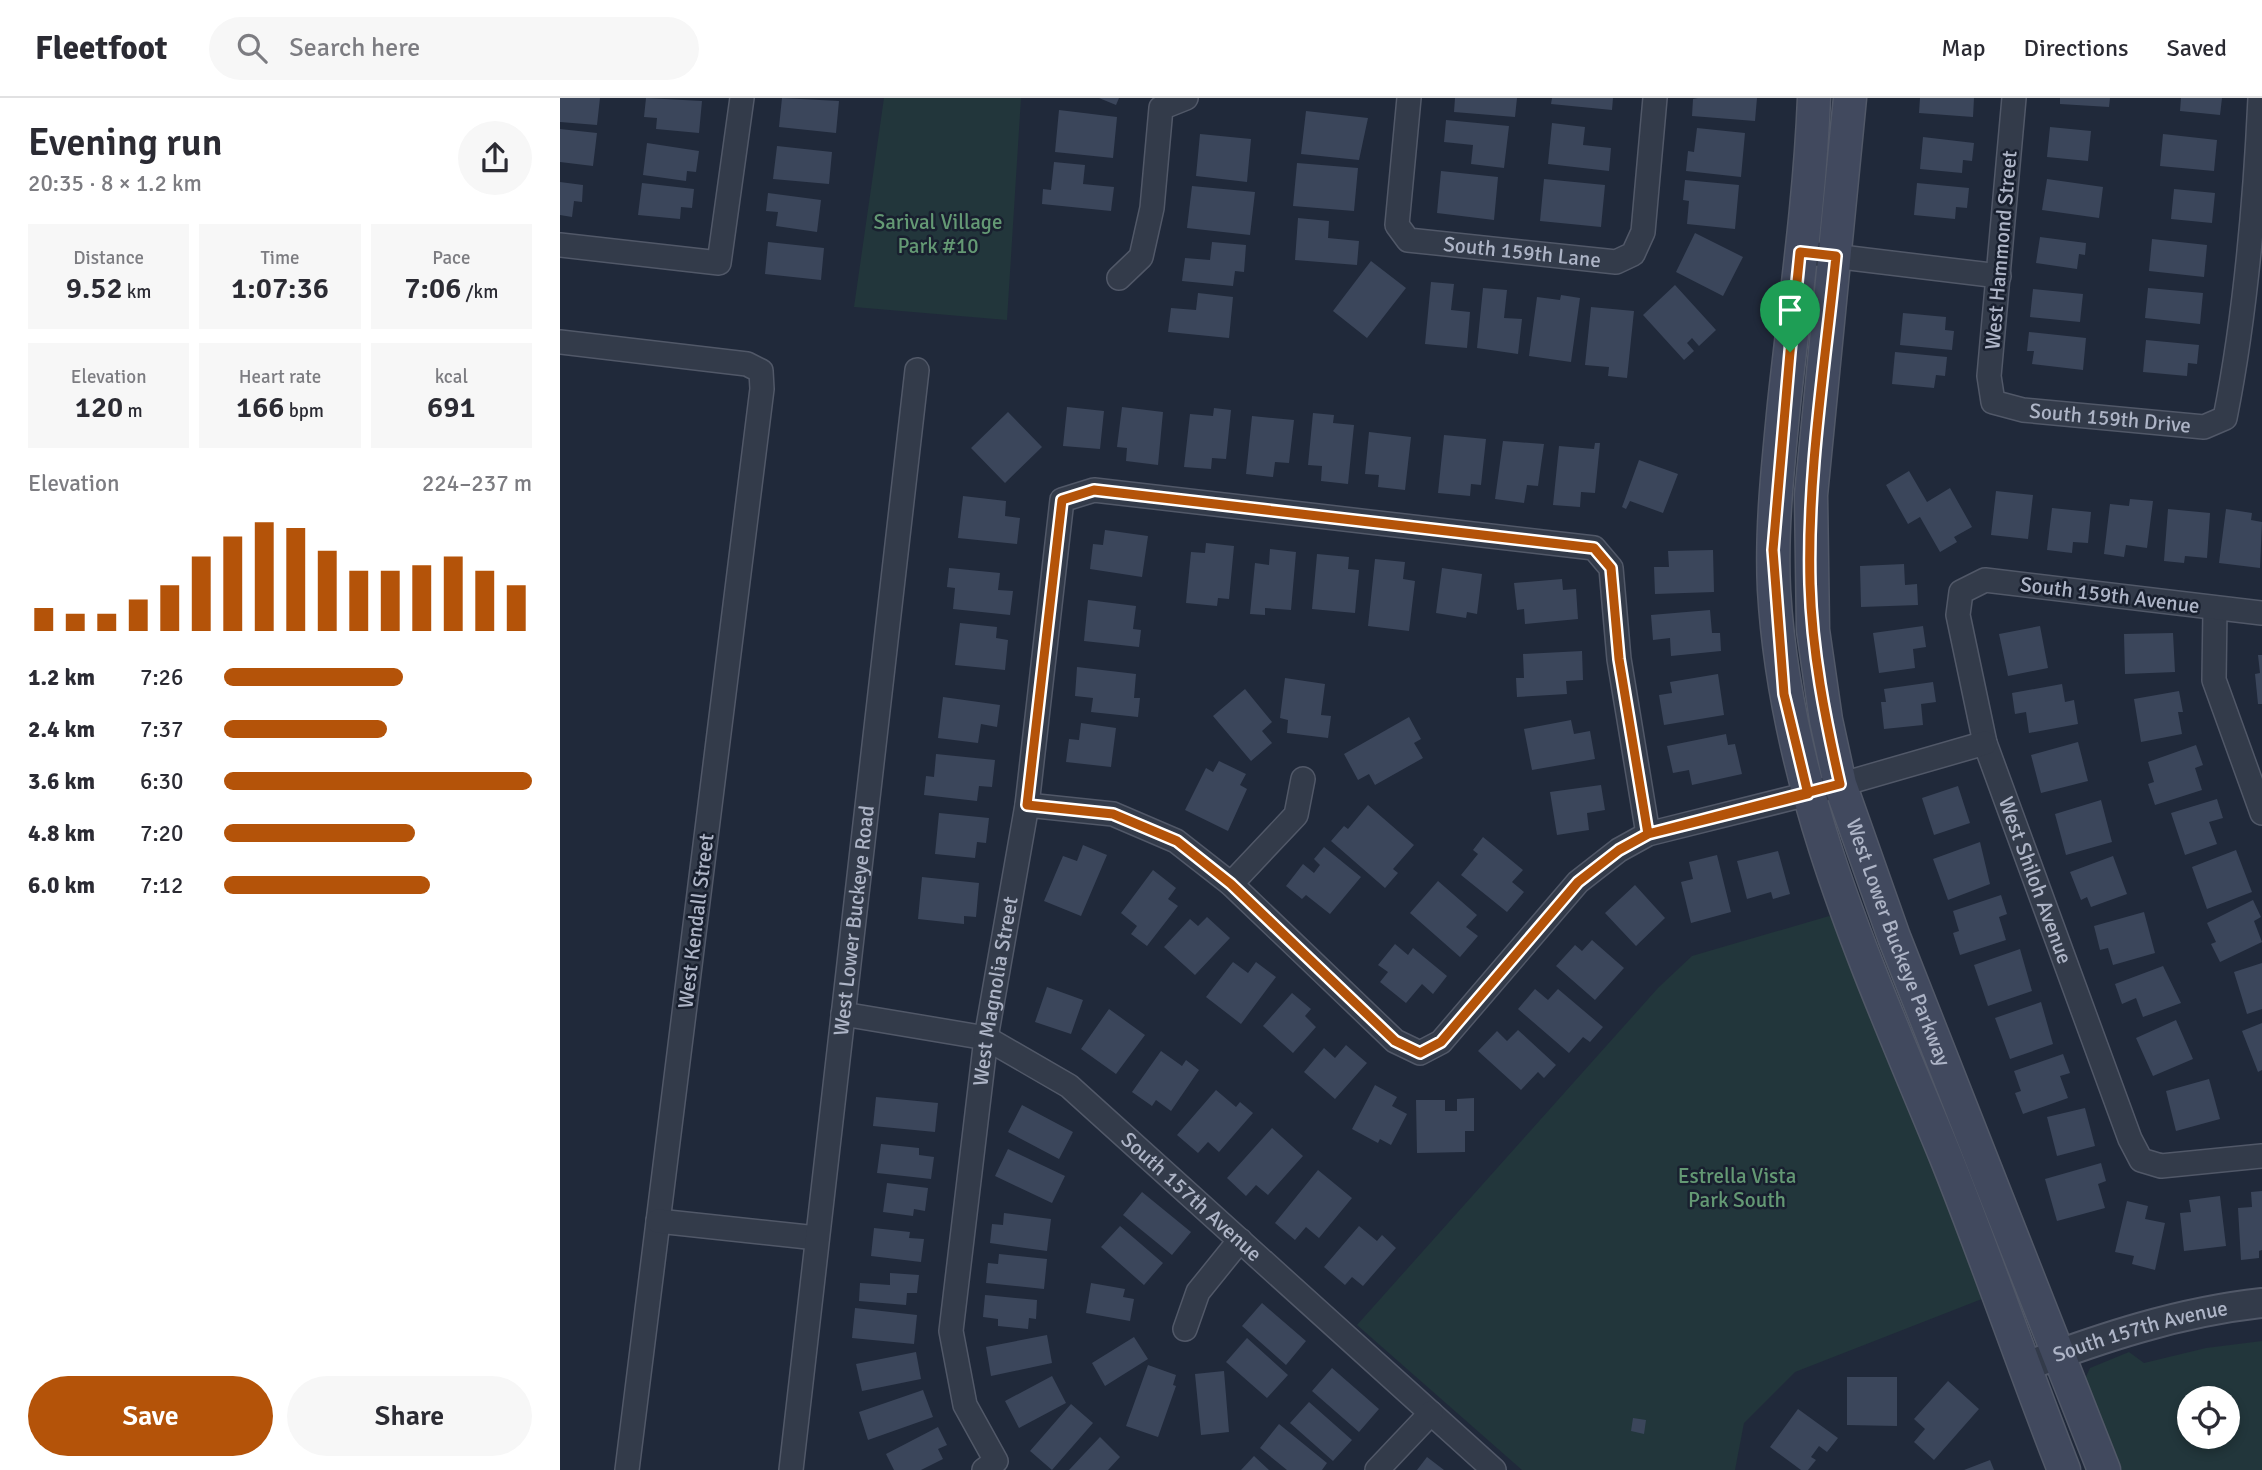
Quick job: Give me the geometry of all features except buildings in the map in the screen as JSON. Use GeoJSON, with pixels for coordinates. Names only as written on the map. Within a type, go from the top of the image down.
{"type":"FeatureCollection","features":[{"type":"Feature","properties":{"kind":"main road","name":"West Lower Buckeye Parkway"},"geometry":{"type":"LineString","coordinates":[[1814,98],[1778,466],[1773,550],[1784,694],[1808,794],[1836,887],[1948,1165],[2064,1470]]}},
{"type":"Feature","properties":{"kind":"main road","name":"West Lower Buckeye Parkway"},"geometry":{"type":"LineString","coordinates":[[1850,98],[1811,495],[1810,585],[1818,676],[1840,784],[1894,937],[2104,1470]]}},
{"type":"Feature","properties":{"kind":"street"},"geometry":{"type":"LineString","coordinates":[[560,245],[719,263],[742,98]]}},
{"type":"Feature","properties":{"kind":"street"},"geometry":{"type":"LineString","coordinates":[[1119,278],[1141,257],[1152,208],[1161,108],[1186,98]]}},
{"type":"Feature","properties":{"kind":"street","name":"South 159th Lane"},"geometry":{"type":"LineString","coordinates":[[1409,98],[1397,225],[1408,240],[1616,262],[1633,254],[1643,232],[1655,98]]}},
{"type":"Feature","properties":{"kind":"street","name":"West Hammond Street"},"geometry":{"type":"LineString","coordinates":[[1993,402],[1990,376],[2014,98]]}},
{"type":"Feature","properties":{"kind":"street"},"geometry":{"type":"LineString","coordinates":[[2251,333],[2260,98]]}},
{"type":"Feature","properties":{"kind":"street"},"geometry":{"type":"LineString","coordinates":[[1800,252],[1999,276]]}},
{"type":"Feature","properties":{"kind":"street","name":"South 159th Drive"},"geometry":{"type":"LineString","coordinates":[[1993,402],[2023,410],[2204,427],[2225,418],[2251,333]]}},
{"type":"Feature","properties":{"kind":"street","name":"West Kendall Street"},"geometry":{"type":"LineString","coordinates":[[560,342],[747,364],[761,371],[762,389],[627,1470]]}},
{"type":"Feature","properties":{"kind":"street","name":"West Lower Buckeye Road"},"geometry":{"type":"LineString","coordinates":[[790,1470],[917,370]]}},
{"type":"Feature","properties":{"kind":"street","name":"West Magnolia Street"},"geometry":{"type":"LineString","coordinates":[[995,1467],[965,1405],[951,1331],[986,1038],[1027,805],[1062,500],[1094,490],[1594,548],[1611,568],[1619,659],[1648,834]]}},
{"type":"Feature","properties":{"kind":"street","name":"South 159th Avenue"},"geometry":{"type":"LineString","coordinates":[[1961,592],[1985,580],[2262,613]]}},
{"type":"Feature","properties":{"kind":"street","name":"West Shiloh Avenue"},"geometry":{"type":"LineString","coordinates":[[1961,592],[1958,615],[1984,743],[2130,1139],[2141,1160],[2161,1166],[2262,1156]]}},
{"type":"Feature","properties":{"kind":"street"},"geometry":{"type":"LineString","coordinates":[[2215,608],[2214,680],[2262,813]]}},
{"type":"Feature","properties":{"kind":"street"},"geometry":{"type":"LineString","coordinates":[[1027,805],[1113,814],[1177,841],[1231,884],[1395,1041],[1420,1053],[1441,1042],[1578,882],[1619,850],[1648,834],[1808,794],[1984,743]]}},
{"type":"Feature","properties":{"kind":"street"},"geometry":{"type":"LineString","coordinates":[[1231,884],[1296,815],[1303,779]]}},
{"type":"Feature","properties":{"kind":"street","name":"South 157th Avenue"},"geometry":{"type":"LineString","coordinates":[[843,1014],[986,1038],[1069,1086],[1494,1470]]}},
{"type":"Feature","properties":{"kind":"street"},"geometry":{"type":"LineString","coordinates":[[658,1221],[817,1238]]}},
{"type":"Feature","properties":{"kind":"street"},"geometry":{"type":"LineString","coordinates":[[1185,1329],[1198,1292],[1240,1240]]}},
{"type":"Feature","properties":{"kind":"street","name":"South 157th Avenue"},"geometry":{"type":"LineString","coordinates":[[2024,1367],[2173,1318],[2262,1303]]}},
{"type":"Feature","properties":{"kind":"street"},"geometry":{"type":"LineString","coordinates":[[1377,1470],[1431,1413]]}},
{"type":"Feature","properties":{"kind":"green space","name":"Sarival Village Park #10"},"geometry":{"type":"Polygon","coordinates":[[[884,98],[1021,98],[1007,320],[854,307],[884,98]]]}},
{"type":"Feature","properties":{"kind":"green space","name":"Estrella Vista Park South"},"geometry":{"type":"Polygon","coordinates":[[[1836,914],[1987,1297],[1795,1372],[1744,1423],[1735,1470],[1522,1470],[1357,1325],[1658,988],[1692,956],[1836,914]]]}},
{"type":"Feature","properties":{"kind":"green space"},"geometry":{"type":"Polygon","coordinates":[[[2262,1341],[2262,1470],[2118,1470],[2085,1379],[2090,1368],[2129,1352],[2144,1363],[2206,1348],[2262,1341]]]}},
{"type":"Feature","properties":{"kind":"route"},"geometry":{"type":"LineString","coordinates":[[1790,352],[1777,479],[1773,550],[1774,592],[1784,694],[1808,794],[1648,834],[1619,659],[1611,568],[1594,548],[1094,490],[1062,500],[1056,531],[1027,805],[1113,814],[1177,841],[1231,884],[1395,1041],[1420,1053],[1441,1042],[1578,882],[1619,850],[1648,834],[1728,814],[1808,794],[1840,784],[1818,676],[1810,585],[1811,495],[1836,256],[1800,252],[1790,352]]}}]}
